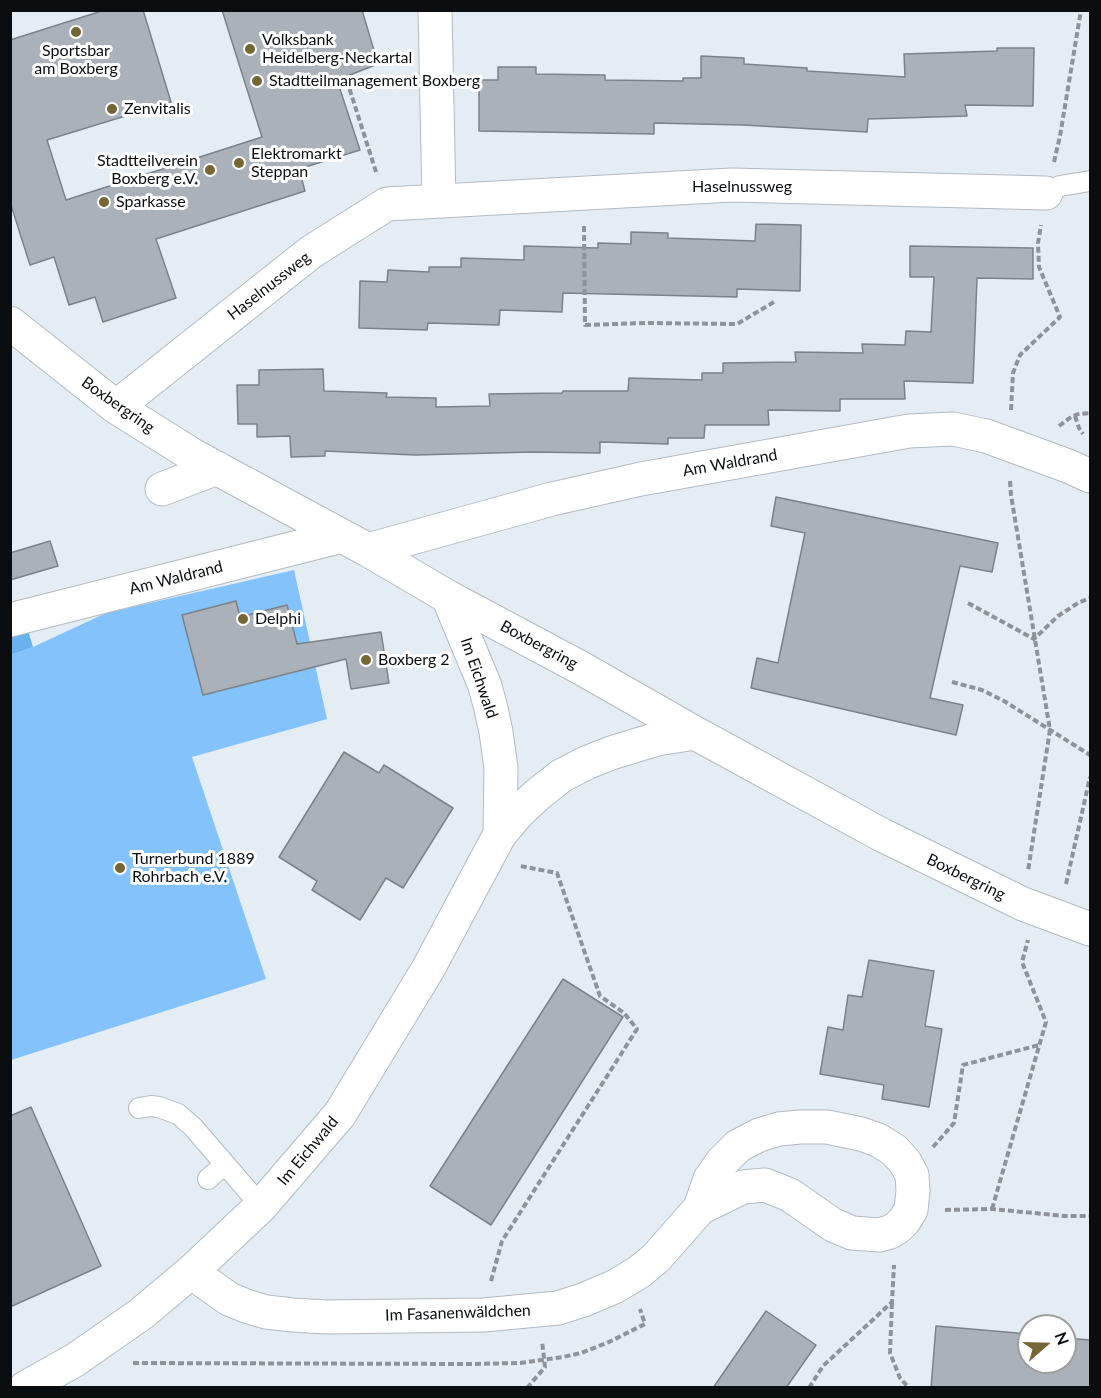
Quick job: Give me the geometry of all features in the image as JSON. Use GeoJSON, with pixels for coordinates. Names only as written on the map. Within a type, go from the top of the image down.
{"type":"FeatureCollection","features":[{"type":"Feature","properties":{"kind":"street"},"geometry":{"type":"LineString","coordinates":[[435,10],[439,201]]}},
{"type":"Feature","properties":{"kind":"street","name":"Haselnussweg"},"geometry":{"type":"LineString","coordinates":[[116,408],[311,252],[387,204],[732,185],[1046,193]]}},
{"type":"Feature","properties":{"kind":"street","name":"Boxbergring"},"geometry":{"type":"LineString","coordinates":[[10,323],[116,408],[194,456],[355,543],[448,597],[590,672],[882,835],[1015,900],[1090,929]]}},
{"type":"Feature","properties":{"kind":"street","name":"Am Waldrand"},"geometry":{"type":"LineString","coordinates":[[10,620],[190,574],[355,543],[630,482],[909,431],[953,429],[986,436],[1090,476]]}},
{"type":"Feature","properties":{"kind":"street"},"geometry":{"type":"LineString","coordinates":[[162,489],[217,468]]}},
{"type":"Feature","properties":{"kind":"street","name":"Im Eichwald"},"geometry":{"type":"LineString","coordinates":[[448,597],[485,686],[496,732],[501,768],[493,847]]}},
{"type":"Feature","properties":{"kind":"street","name":"Im Eichwald"},"geometry":{"type":"LineString","coordinates":[[25,1388],[75,1360],[141,1314],[191,1272],[261,1206],[340,1113],[428,969],[493,847],[519,812],[561,776],[585,763],[657,740],[696,733]]}},
{"type":"Feature","properties":{"kind":"street","name":"Im Fasanenwäldchen"},"geometry":{"type":"LineString","coordinates":[[191,1272],[229,1299],[266,1312],[326,1317],[484,1315],[558,1308],[614,1287],[639,1272],[656,1258],[700,1208],[710,1179],[722,1162],[738,1146],[759,1136],[779,1129],[800,1126],[828,1127],[878,1140],[894,1150],[905,1162]]}},
{"type":"Feature","properties":{"kind":"street"},"geometry":{"type":"LineString","coordinates":[[900,1221],[913,1191],[912,1175],[905,1162]]}},
{"type":"Feature","properties":{"kind":"street","name":"Im Fasanenwäldchen"},"geometry":{"type":"LineString","coordinates":[[700,1208],[743,1187],[765,1185],[790,1195],[833,1225],[852,1233],[879,1235],[900,1221]]}},
{"type":"Feature","properties":{"kind":"lane"},"geometry":{"type":"LineString","coordinates":[[1046,193],[1060,186],[1090,181]]}},
{"type":"Feature","properties":{"kind":"lane"},"geometry":{"type":"LineString","coordinates":[[139,1108],[159,1107],[178,1114],[193,1127],[261,1206]]}},
{"type":"Feature","properties":{"kind":"lane"},"geometry":{"type":"LineString","coordinates":[[208,1179],[225,1164]]}},
{"type":"Feature","properties":{"kind":"path"},"geometry":{"type":"LineString","coordinates":[[1060,136],[1081,10]]}},
{"type":"Feature","properties":{"kind":"path"},"geometry":{"type":"LineString","coordinates":[[338,84],[347,81],[387,204]]}},
{"type":"Feature","properties":{"kind":"path"},"geometry":{"type":"LineString","coordinates":[[584,228],[585,325],[737,324],[774,302]]}},
{"type":"Feature","properties":{"kind":"path"},"geometry":{"type":"LineString","coordinates":[[1029,864],[1050,730],[1011,495],[1010,445],[1013,373],[1020,355],[1060,317],[1039,267],[1038,243]]}},
{"type":"Feature","properties":{"kind":"path"},"geometry":{"type":"LineString","coordinates":[[1075,416],[1079,428],[1087,438]]}},
{"type":"Feature","properties":{"kind":"path"},"geometry":{"type":"LineString","coordinates":[[1034,639],[1058,616],[1090,598]]}},
{"type":"Feature","properties":{"kind":"path"},"geometry":{"type":"LineString","coordinates":[[968,603],[1034,639]]}},
{"type":"Feature","properties":{"kind":"path"},"geometry":{"type":"LineString","coordinates":[[952,682],[982,690],[1004,701],[1090,755]]}},
{"type":"Feature","properties":{"kind":"path"},"geometry":{"type":"LineString","coordinates":[[1059,918],[1090,777]]}},
{"type":"Feature","properties":{"kind":"path"},"geometry":{"type":"LineString","coordinates":[[484,1315],[494,1266],[502,1241],[637,1029],[624,1013],[600,996],[557,873],[493,847]]}},
{"type":"Feature","properties":{"kind":"path"},"geometry":{"type":"LineString","coordinates":[[992,1209],[1046,1022],[1022,962],[1026,946]]}},
{"type":"Feature","properties":{"kind":"path"},"geometry":{"type":"LineString","coordinates":[[905,1162],[933,1148],[954,1123],[963,1065],[1040,1045]]}},
{"type":"Feature","properties":{"kind":"path"},"geometry":{"type":"LineString","coordinates":[[909,1388],[900,1378],[890,1353],[895,1250],[900,1221],[992,1209],[1090,1216]]}},
{"type":"Feature","properties":{"kind":"path"},"geometry":{"type":"LineString","coordinates":[[94,1347],[120,1363],[471,1364],[544,1360],[581,1353],[645,1324],[628,1278]]}},
{"type":"Feature","properties":{"kind":"path"},"geometry":{"type":"LineString","coordinates":[[808,1388],[823,1366],[892,1302]]}},
{"type":"Feature","properties":{"kind":"path"},"geometry":{"type":"LineString","coordinates":[[527,1388],[545,1367],[538,1311]]}},
{"type":"Feature","properties":{"kind":"shaded area","name":"Turnerbund 1889 Rohrbach e.V."},"geometry":{"type":"Polygon","coordinates":[[[294,570],[327,719],[192,757],[266,979],[11,1060],[11,655],[106,613],[294,570]]]}},
{"type":"Feature","properties":{"kind":"shaded area"},"geometry":{"type":"Polygon","coordinates":[[[26,624],[33,647],[11,655],[11,628],[26,624]]]}},
{"type":"Feature","properties":{"kind":"building"},"geometry":{"type":"Polygon","coordinates":[[[105,10],[143,10],[171,102],[47,140],[66,200],[262,137],[222,10],[362,10],[378,64],[337,80],[360,150],[299,169],[305,191],[156,239],[176,298],[103,322],[95,297],[69,305],[54,257],[30,265],[10,202],[10,40],[105,10]]]}},
{"type":"Feature","properties":{"kind":"building"},"geometry":{"type":"Polygon","coordinates":[[[997,48],[1034,48],[1033,106],[965,105],[967,116],[868,119],[867,132],[654,123],[654,134],[479,131],[479,80],[498,80],[498,67],[536,67],[536,74],[605,75],[605,80],[683,81],[683,78],[701,78],[701,56],[744,58],[744,64],[807,68],[807,71],[905,77],[904,54],[997,51],[997,48]]]}},
{"type":"Feature","properties":{"kind":"building"},"geometry":{"type":"Polygon","coordinates":[[[756,224],[801,225],[800,291],[737,289],[737,297],[563,293],[562,312],[500,310],[499,325],[428,323],[427,330],[359,328],[360,281],[387,282],[388,270],[429,272],[429,267],[461,267],[461,258],[524,260],[524,246],[598,248],[598,243],[631,244],[631,232],[668,233],[668,238],[755,241],[756,224]]]}},
{"type":"Feature","properties":{"kind":"building"},"geometry":{"type":"Polygon","coordinates":[[[910,246],[1033,248],[1033,279],[977,278],[973,383],[904,381],[905,399],[840,399],[840,411],[768,410],[769,425],[705,425],[704,438],[668,438],[668,444],[600,442],[600,453],[415,455],[325,451],[325,456],[291,457],[290,436],[257,437],[257,424],[238,424],[237,385],[259,385],[259,370],[323,369],[324,391],[387,393],[386,397],[436,398],[436,407],[490,406],[489,394],[628,391],[629,378],[702,380],[702,373],[723,373],[723,363],[796,362],[795,352],[863,353],[862,344],[905,345],[906,331],[931,332],[934,277],[910,277],[910,246]]]}},
{"type":"Feature","properties":{"kind":"building"},"geometry":{"type":"Polygon","coordinates":[[[776,497],[998,543],[992,572],[960,566],[930,698],[963,705],[956,735],[751,688],[757,658],[778,663],[805,533],[771,526],[776,497]]]}},
{"type":"Feature","properties":{"kind":"building"},"geometry":{"type":"Polygon","coordinates":[[[50,541],[58,566],[10,580],[10,553],[50,541]]]}},
{"type":"Feature","properties":{"kind":"building"},"geometry":{"type":"Polygon","coordinates":[[[236,601],[240,617],[287,605],[297,644],[381,632],[389,683],[351,689],[346,659],[203,695],[182,615],[236,601]]]}},
{"type":"Feature","properties":{"kind":"building"},"geometry":{"type":"Polygon","coordinates":[[[344,752],[379,773],[384,765],[453,808],[403,888],[386,878],[360,920],[312,890],[317,881],[279,857],[344,752]]]}},
{"type":"Feature","properties":{"kind":"building"},"geometry":{"type":"Polygon","coordinates":[[[869,960],[934,971],[925,1026],[942,1029],[929,1107],[882,1099],[884,1085],[820,1074],[828,1027],[843,1030],[848,995],[862,997],[869,960]]]}},
{"type":"Feature","properties":{"kind":"building"},"geometry":{"type":"Polygon","coordinates":[[[563,979],[623,1017],[491,1225],[430,1186],[563,979]]]}},
{"type":"Feature","properties":{"kind":"building"},"geometry":{"type":"Polygon","coordinates":[[[31,1107],[101,1266],[10,1307],[10,1116],[31,1107]]]}},
{"type":"Feature","properties":{"kind":"building"},"geometry":{"type":"Polygon","coordinates":[[[766,1311],[816,1345],[786,1388],[713,1388],[766,1311]]]}},
{"type":"Feature","properties":{"kind":"building"},"geometry":{"type":"Polygon","coordinates":[[[936,1326],[1017,1333],[1017,1374],[1077,1374],[1077,1339],[1090,1340],[1090,1388],[931,1388],[936,1326]]]}},
{"type":"Feature","properties":{"kind":"place","name":"Sportsbar am Boxberg"},"geometry":{"type":"Point","coordinates":[76,32]}},
{"type":"Feature","properties":{"kind":"place","name":"Volksbank Heidelberg-Neckartal"},"geometry":{"type":"Point","coordinates":[250,49]}},
{"type":"Feature","properties":{"kind":"place","name":"Stadtteilmanagement Boxberg"},"geometry":{"type":"Point","coordinates":[257,81]}},
{"type":"Feature","properties":{"kind":"place","name":"Zenvitalis"},"geometry":{"type":"Point","coordinates":[112,109]}},
{"type":"Feature","properties":{"kind":"place","name":"Elektromarkt Steppan"},"geometry":{"type":"Point","coordinates":[239,163]}},
{"type":"Feature","properties":{"kind":"place","name":"Stadtteilverein Boxberg e.V."},"geometry":{"type":"Point","coordinates":[210,170]}},
{"type":"Feature","properties":{"kind":"place","name":"Sparkasse"},"geometry":{"type":"Point","coordinates":[104,202]}},
{"type":"Feature","properties":{"kind":"place","name":"Delphi"},"geometry":{"type":"Point","coordinates":[243,619]}},
{"type":"Feature","properties":{"kind":"place","name":"Boxberg 2"},"geometry":{"type":"Point","coordinates":[366,660]}},
{"type":"Feature","properties":{"kind":"place","name":"Turnerbund 1889 Rohrbach e.V."},"geometry":{"type":"Point","coordinates":[120,868]}}]}
